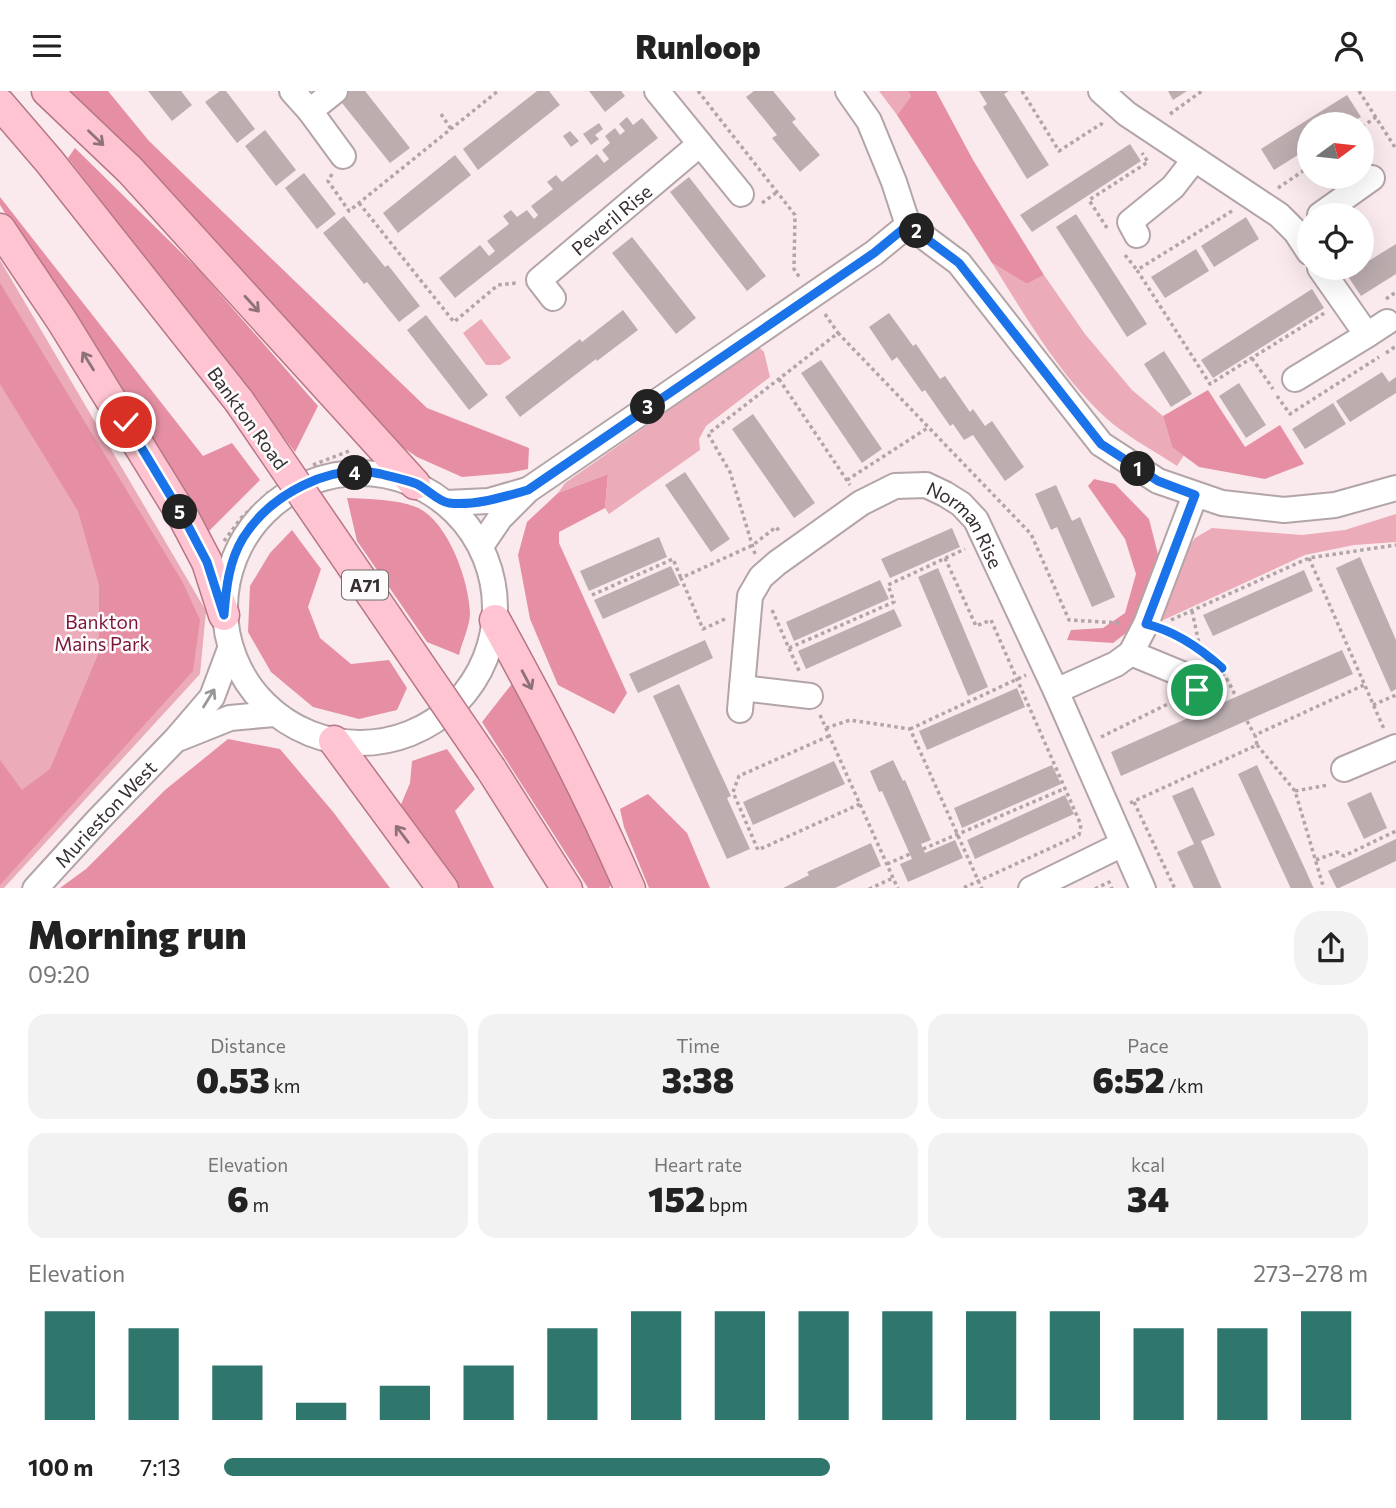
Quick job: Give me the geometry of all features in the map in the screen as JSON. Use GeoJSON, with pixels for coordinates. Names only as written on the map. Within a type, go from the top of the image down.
{"type":"FeatureCollection","features":[{"type":"Feature","properties":{"kind":"main road"},"geometry":{"type":"LineString","coordinates":[[47,91],[130,170],[415,484]]}},
{"type":"Feature","properties":{"kind":"main road","name":"Bankton Road"},"geometry":{"type":"LineString","coordinates":[[0,104],[49,161],[239,401],[491,769],[567,888]]}},
{"type":"Feature","properties":{"kind":"main road"},"geometry":{"type":"LineString","coordinates":[[0,229],[77,343],[185,520],[207,562],[224,615]]}},
{"type":"Feature","properties":{"kind":"main road"},"geometry":{"type":"LineString","coordinates":[[495,620],[554,730],[630,888]]}},
{"type":"Feature","properties":{"kind":"main road"},"geometry":{"type":"LineString","coordinates":[[334,741],[443,888]]}},
{"type":"Feature","properties":{"kind":"street"},"geometry":{"type":"LineString","coordinates":[[292,91],[343,156]]}},
{"type":"Feature","properties":{"kind":"street"},"geometry":{"type":"LineString","coordinates":[[310,111],[335,91]]}},
{"type":"Feature","properties":{"kind":"street"},"geometry":{"type":"LineString","coordinates":[[657,91],[741,194]]}},
{"type":"Feature","properties":{"kind":"street"},"geometry":{"type":"LineString","coordinates":[[848,91],[869,121],[908,225],[959,263],[1101,444],[1158,481],[1222,503],[1284,510],[1335,505],[1396,488]]}},
{"type":"Feature","properties":{"kind":"street"},"geometry":{"type":"LineString","coordinates":[[1101,91],[1127,114],[1257,199],[1297,230]]}},
{"type":"Feature","properties":{"kind":"street","name":"Peveril Rise"},"geometry":{"type":"LineString","coordinates":[[546,289],[700,144]]}},
{"type":"Feature","properties":{"kind":"street"},"geometry":{"type":"LineString","coordinates":[[1129,221],[1173,187],[1194,160]]}},
{"type":"Feature","properties":{"kind":"street"},"geometry":{"type":"LineString","coordinates":[[1337,203],[1357,189]]}},
{"type":"Feature","properties":{"kind":"street"},"geometry":{"type":"LineString","coordinates":[[481,546],[500,518],[528,490],[874,253],[908,225]]}},
{"type":"Feature","properties":{"kind":"street"},"geometry":{"type":"LineString","coordinates":[[1296,379],[1377,328],[1343,301],[1328,280]]}},
{"type":"Feature","properties":{"kind":"street"},"geometry":{"type":"LineString","coordinates":[[377,473],[415,484],[446,503],[471,530],[481,546],[495,595],[495,620],[486,657],[468,690],[441,716],[408,735],[372,743],[334,741],[302,731],[274,714],[247,684],[230,649],[224,615],[228,575],[243,539],[267,508],[300,485],[338,474],[377,473]]}},
{"type":"Feature","properties":{"kind":"street","name":"Norman Rise"},"geometry":{"type":"LineString","coordinates":[[747,589],[861,503],[895,486],[926,485],[961,504],[976,520],[987,540],[1143,888]]}},
{"type":"Feature","properties":{"kind":"street"},"geometry":{"type":"LineString","coordinates":[[446,503],[489,501],[528,490]]}},
{"type":"Feature","properties":{"kind":"street"},"geometry":{"type":"LineString","coordinates":[[1056,691],[1116,664],[1131,653],[1151,626],[1195,495]]}},
{"type":"Feature","properties":{"kind":"street"},"geometry":{"type":"LineString","coordinates":[[747,589],[741,699],[810,696]]}},
{"type":"Feature","properties":{"kind":"street","name":"Murieston West"},"geometry":{"type":"LineString","coordinates":[[36,888],[212,697],[230,649]]}},
{"type":"Feature","properties":{"kind":"street"},"geometry":{"type":"LineString","coordinates":[[1131,653],[1190,683]]}},
{"type":"Feature","properties":{"kind":"street","name":"Murieston West"},"geometry":{"type":"LineString","coordinates":[[176,739],[230,718],[274,714]]}},
{"type":"Feature","properties":{"kind":"street"},"geometry":{"type":"LineString","coordinates":[[1344,769],[1394,748]]}},
{"type":"Feature","properties":{"kind":"street"},"geometry":{"type":"LineString","coordinates":[[1031,888],[1123,844]]}},
{"type":"Feature","properties":{"kind":"path"},"geometry":{"type":"LineString","coordinates":[[343,156],[328,181],[349,211],[498,91]]}},
{"type":"Feature","properties":{"kind":"path"},"geometry":{"type":"LineString","coordinates":[[1022,91],[1059,151],[1101,124],[1111,130]]}},
{"type":"Feature","properties":{"kind":"path"},"geometry":{"type":"LineString","coordinates":[[1182,106],[1202,91]]}},
{"type":"Feature","properties":{"kind":"path"},"geometry":{"type":"LineString","coordinates":[[1359,91],[1396,149]]}},
{"type":"Feature","properties":{"kind":"path"},"geometry":{"type":"LineString","coordinates":[[441,114],[451,129]]}},
{"type":"Feature","properties":{"kind":"path"},"geometry":{"type":"LineString","coordinates":[[1297,175],[1137,270],[1210,384],[1343,301]]}},
{"type":"Feature","properties":{"kind":"path"},"geometry":{"type":"LineString","coordinates":[[359,203],[454,321],[498,285],[546,289]]}},
{"type":"Feature","properties":{"kind":"path"},"geometry":{"type":"LineString","coordinates":[[819,306],[838,333]]}},
{"type":"Feature","properties":{"kind":"path"},"geometry":{"type":"LineString","coordinates":[[779,379],[861,503]]}},
{"type":"Feature","properties":{"kind":"path"},"geometry":{"type":"LineString","coordinates":[[847,480],[929,427]]}},
{"type":"Feature","properties":{"kind":"path"},"geometry":{"type":"LineString","coordinates":[[789,648],[894,602],[888,585],[987,540]]}},
{"type":"Feature","properties":{"kind":"path"},"geometry":{"type":"LineString","coordinates":[[1151,626],[1192,611],[1309,558],[1396,545]]}},
{"type":"Feature","properties":{"kind":"path"},"geometry":{"type":"LineString","coordinates":[[945,558],[976,626],[991,619],[1081,825],[1079,835],[961,888]]}},
{"type":"Feature","properties":{"kind":"path"},"geometry":{"type":"LineString","coordinates":[[1309,558],[1394,748]]}},
{"type":"Feature","properties":{"kind":"path"},"geometry":{"type":"LineString","coordinates":[[592,595],[673,559],[681,578]]}},
{"type":"Feature","properties":{"kind":"path"},"geometry":{"type":"LineString","coordinates":[[747,589],[789,648],[898,888]]}},
{"type":"Feature","properties":{"kind":"path"},"geometry":{"type":"LineString","coordinates":[[1192,611],[1200,649]]}},
{"type":"Feature","properties":{"kind":"path"},"geometry":{"type":"LineString","coordinates":[[1151,626],[1200,649],[1222,668],[1236,697]]}},
{"type":"Feature","properties":{"kind":"path"},"geometry":{"type":"LineString","coordinates":[[826,728],[850,720],[910,729],[1044,667]]}},
{"type":"Feature","properties":{"kind":"path"},"geometry":{"type":"LineString","coordinates":[[1097,742],[1103,734],[1207,671],[1222,668]]}},
{"type":"Feature","properties":{"kind":"path"},"geometry":{"type":"LineString","coordinates":[[1255,734],[1364,685]]}},
{"type":"Feature","properties":{"kind":"path"},"geometry":{"type":"LineString","coordinates":[[1373,705],[1396,695]]}},
{"type":"Feature","properties":{"kind":"path"},"geometry":{"type":"LineString","coordinates":[[1247,721],[1255,734],[1257,745],[1296,791],[1324,888]]}},
{"type":"Feature","properties":{"kind":"path"},"geometry":{"type":"LineString","coordinates":[[910,729],[982,888]]}},
{"type":"Feature","properties":{"kind":"path"},"geometry":{"type":"LineString","coordinates":[[829,736],[739,776],[733,792],[758,851],[860,804]]}},
{"type":"Feature","properties":{"kind":"path"},"geometry":{"type":"LineString","coordinates":[[1109,813],[1257,745]]}},
{"type":"Feature","properties":{"kind":"path"},"geometry":{"type":"LineString","coordinates":[[1296,791],[1339,783],[1344,769]]}},
{"type":"Feature","properties":{"kind":"path"},"geometry":{"type":"LineString","coordinates":[[923,849],[1066,788],[1091,771]]}},
{"type":"Feature","properties":{"kind":"path"},"geometry":{"type":"LineString","coordinates":[[1134,801],[1174,888]]}},
{"type":"Feature","properties":{"kind":"path"},"geometry":{"type":"LineString","coordinates":[[1316,860],[1338,852],[1344,856],[1396,831]]}},
{"type":"Feature","properties":{"kind":"path"},"geometry":{"type":"LineString","coordinates":[[887,864],[910,854]]}},
{"type":"Feature","properties":{"kind":"path"},"geometry":{"type":"LineString","coordinates":[[869,888],[893,878]]}},
{"type":"Feature","properties":{"kind":"path"},"geometry":{"type":"LineString","coordinates":[[1094,888],[1109,882],[1112,888]]}},
{"type":"Feature","properties":{"kind":"green space"},"geometry":{"type":"Polygon","coordinates":[[[67,91],[108,91],[149,141],[427,408],[529,448],[528,469],[462,477],[417,457],[376,429],[67,91]]]}},
{"type":"Feature","properties":{"kind":"green space"},"geometry":{"type":"Polygon","coordinates":[[[879,91],[908,91],[911,96],[897,115],[879,91]]]}},
{"type":"Feature","properties":{"kind":"green space"},"geometry":{"type":"Polygon","coordinates":[[[908,91],[936,91],[973,160],[1044,275],[1027,284],[992,263],[897,115],[911,96],[908,91]]]}},
{"type":"Feature","properties":{"kind":"green space"},"geometry":{"type":"Polygon","coordinates":[[[75,148],[199,270],[318,406],[295,452],[68,158],[75,148]]]}},
{"type":"Feature","properties":{"kind":"green space"},"geometry":{"type":"Polygon","coordinates":[[[0,197],[203,456],[232,443],[260,480],[203,537],[0,205],[0,197]]]}},
{"type":"Feature","properties":{"kind":"green space","name":"Bankton Mains Park"},"geometry":{"type":"Polygon","coordinates":[[[0,260],[206,611],[200,674],[4,888],[0,888],[0,260]]]}},
{"type":"Feature","properties":{"kind":"green space"},"geometry":{"type":"Polygon","coordinates":[[[992,263],[1027,284],[1044,275],[1085,334],[1132,390],[1163,416],[1172,447],[1184,455],[1177,466],[1137,441],[1095,408],[1047,348],[992,263]]]}},
{"type":"Feature","properties":{"kind":"green space"},"geometry":{"type":"Polygon","coordinates":[[[0,283],[182,581],[200,620],[193,671],[0,885],[0,760],[22,790],[50,769],[99,652],[99,585],[78,511],[0,384],[0,283]]]}},
{"type":"Feature","properties":{"kind":"green space"},"geometry":{"type":"Polygon","coordinates":[[[481,319],[511,358],[500,365],[486,365],[463,333],[481,319]]]}},
{"type":"Feature","properties":{"kind":"green space"},"geometry":{"type":"Polygon","coordinates":[[[759,347],[764,352],[770,377],[706,426],[699,439],[700,450],[609,514],[605,508],[608,474],[558,493],[565,483],[759,347]]]}},
{"type":"Feature","properties":{"kind":"green space"},"geometry":{"type":"Polygon","coordinates":[[[1208,390],[1245,447],[1280,425],[1304,464],[1265,479],[1199,467],[1172,447],[1163,416],[1208,390]]]}},
{"type":"Feature","properties":{"kind":"green space"},"geometry":{"type":"Polygon","coordinates":[[[608,474],[605,508],[559,532],[559,543],[627,693],[614,714],[558,685],[530,619],[518,555],[527,522],[558,493],[608,474]]]}},
{"type":"Feature","properties":{"kind":"green space"},"geometry":{"type":"Polygon","coordinates":[[[1094,479],[1115,484],[1149,519],[1161,566],[1138,624],[1113,643],[1067,640],[1071,630],[1103,628],[1125,613],[1136,574],[1125,539],[1088,486],[1094,479]]]}},
{"type":"Feature","properties":{"kind":"green space"},"geometry":{"type":"Polygon","coordinates":[[[347,498],[408,504],[427,514],[438,525],[455,553],[469,600],[470,618],[459,655],[427,642],[357,541],[347,498]]]}},
{"type":"Feature","properties":{"kind":"green space"},"geometry":{"type":"Polygon","coordinates":[[[1396,514],[1396,542],[1354,545],[1305,555],[1159,622],[1183,555],[1195,538],[1212,528],[1302,535],[1345,530],[1396,514]]]}},
{"type":"Feature","properties":{"kind":"green space"},"geometry":{"type":"Polygon","coordinates":[[[292,530],[321,569],[308,607],[320,638],[351,664],[389,660],[407,688],[397,710],[359,719],[313,707],[271,672],[248,632],[250,586],[270,553],[292,530]]]}},
{"type":"Feature","properties":{"kind":"green space"},"geometry":{"type":"Polygon","coordinates":[[[515,680],[615,878],[609,888],[588,888],[482,722],[515,680]]]}},
{"type":"Feature","properties":{"kind":"green space"},"geometry":{"type":"Polygon","coordinates":[[[228,739],[280,749],[334,813],[390,888],[60,888],[86,869],[165,790],[228,739]]]}},
{"type":"Feature","properties":{"kind":"green space"},"geometry":{"type":"Polygon","coordinates":[[[447,749],[475,789],[455,811],[494,888],[452,888],[397,814],[410,783],[412,761],[447,749]]]}},
{"type":"Feature","properties":{"kind":"green space"},"geometry":{"type":"Polygon","coordinates":[[[648,794],[687,833],[710,888],[649,888],[624,827],[620,809],[648,794]]]}},
{"type":"Feature","properties":{"kind":"building"},"geometry":{"type":"Polygon","coordinates":[[[148,91],[181,91],[192,105],[172,121],[148,91]]]}},
{"type":"Feature","properties":{"kind":"building"},"geometry":{"type":"Polygon","coordinates":[[[220,91],[226,91],[255,129],[237,143],[205,102],[220,91]]]}},
{"type":"Feature","properties":{"kind":"building"},"geometry":{"type":"Polygon","coordinates":[[[346,91],[365,91],[410,148],[390,163],[338,98],[346,91]]]}},
{"type":"Feature","properties":{"kind":"building"},"geometry":{"type":"Polygon","coordinates":[[[537,91],[549,91],[560,105],[478,170],[463,149],[537,91]]]}},
{"type":"Feature","properties":{"kind":"building"},"geometry":{"type":"Polygon","coordinates":[[[589,91],[621,91],[625,96],[605,112],[589,91]]]}},
{"type":"Feature","properties":{"kind":"building"},"geometry":{"type":"Polygon","coordinates":[[[754,91],[773,91],[796,119],[792,122],[820,155],[800,172],[772,138],[777,135],[746,97],[754,91]]]}},
{"type":"Feature","properties":{"kind":"building"},"geometry":{"type":"Polygon","coordinates":[[[979,91],[1009,91],[1004,94],[1049,165],[1027,179],[983,107],[987,104],[979,91]]]}},
{"type":"Feature","properties":{"kind":"building"},"geometry":{"type":"Polygon","coordinates":[[[1168,91],[1187,91],[1173,100],[1168,91]]]}},
{"type":"Feature","properties":{"kind":"building"},"geometry":{"type":"Polygon","coordinates":[[[1347,95],[1358,112],[1320,112],[1347,95]]]}},
{"type":"Feature","properties":{"kind":"building"},"geometry":{"type":"Polygon","coordinates":[[[627,117],[633,125],[642,118],[658,138],[455,298],[439,278],[480,245],[489,256],[495,251],[487,241],[509,224],[503,216],[511,210],[517,217],[527,210],[534,219],[538,215],[531,206],[553,189],[547,182],[556,175],[562,182],[597,154],[604,163],[609,159],[602,150],[610,143],[605,136],[615,128],[620,135],[625,131],[619,124],[627,117]]]}},
{"type":"Feature","properties":{"kind":"building"},"geometry":{"type":"Polygon","coordinates":[[[599,123],[603,129],[595,135],[599,139],[591,145],[583,134],[599,123]]]}},
{"type":"Feature","properties":{"kind":"building"},"geometry":{"type":"Polygon","coordinates":[[[1297,126],[1297,156],[1274,170],[1261,149],[1297,126]]]}},
{"type":"Feature","properties":{"kind":"building"},"geometry":{"type":"Polygon","coordinates":[[[265,130],[296,170],[276,186],[245,146],[265,130]]]}},
{"type":"Feature","properties":{"kind":"building"},"geometry":{"type":"Polygon","coordinates":[[[570,131],[579,141],[571,147],[563,136],[570,131]]]}},
{"type":"Feature","properties":{"kind":"building"},"geometry":{"type":"Polygon","coordinates":[[[1130,144],[1141,161],[1032,232],[1020,215],[1130,144]]]}},
{"type":"Feature","properties":{"kind":"building"},"geometry":{"type":"Polygon","coordinates":[[[455,155],[471,175],[398,233],[383,213],[455,155]]]}},
{"type":"Feature","properties":{"kind":"building"},"geometry":{"type":"Polygon","coordinates":[[[304,173],[336,214],[317,229],[285,188],[304,173]]]}},
{"type":"Feature","properties":{"kind":"building"},"geometry":{"type":"Polygon","coordinates":[[[689,177],[766,276],[747,291],[670,192],[689,177]]]}},
{"type":"Feature","properties":{"kind":"building"},"geometry":{"type":"Polygon","coordinates":[[[1076,214],[1147,324],[1127,337],[1056,227],[1076,214]]]}},
{"type":"Feature","properties":{"kind":"building"},"geometry":{"type":"Polygon","coordinates":[[[344,216],[420,306],[399,322],[323,233],[344,216]]]}},
{"type":"Feature","properties":{"kind":"building"},"geometry":{"type":"Polygon","coordinates":[[[1246,217],[1259,239],[1214,267],[1201,246],[1246,217]]]}},
{"type":"Feature","properties":{"kind":"building"},"geometry":{"type":"Polygon","coordinates":[[[632,237],[696,318],[676,334],[612,253],[632,237]]]}},
{"type":"Feature","properties":{"kind":"building"},"geometry":{"type":"Polygon","coordinates":[[[1396,244],[1396,274],[1361,296],[1350,280],[1374,280],[1374,258],[1396,244]]]}},
{"type":"Feature","properties":{"kind":"building"},"geometry":{"type":"Polygon","coordinates":[[[1196,249],[1209,271],[1165,298],[1151,277],[1196,249]]]}},
{"type":"Feature","properties":{"kind":"building"},"geometry":{"type":"Polygon","coordinates":[[[1312,289],[1324,308],[1213,378],[1201,360],[1312,289]]]}},
{"type":"Feature","properties":{"kind":"building"},"geometry":{"type":"Polygon","coordinates":[[[623,310],[638,330],[520,417],[505,397],[580,339],[582,342],[623,310]]]}},
{"type":"Feature","properties":{"kind":"building"},"geometry":{"type":"Polygon","coordinates":[[[889,313],[913,346],[916,344],[940,379],[945,376],[970,412],[973,409],[985,426],[992,421],[1024,467],[1005,481],[973,435],[964,440],[953,424],[950,426],[925,390],[922,392],[897,357],[892,361],[869,327],[889,313]]]}},
{"type":"Feature","properties":{"kind":"building"},"geometry":{"type":"Polygon","coordinates":[[[426,315],[488,395],[469,410],[407,330],[426,315]]]}},
{"type":"Feature","properties":{"kind":"building"},"geometry":{"type":"Polygon","coordinates":[[[1164,351],[1192,394],[1171,407],[1144,364],[1164,351]]]}},
{"type":"Feature","properties":{"kind":"building"},"geometry":{"type":"Polygon","coordinates":[[[821,360],[882,449],[862,463],[801,373],[821,360]]]}},
{"type":"Feature","properties":{"kind":"building"},"geometry":{"type":"Polygon","coordinates":[[[1382,372],[1389,382],[1396,377],[1396,393],[1350,422],[1336,401],[1382,372]]]}},
{"type":"Feature","properties":{"kind":"building"},"geometry":{"type":"Polygon","coordinates":[[[1239,383],[1266,425],[1246,438],[1219,396],[1239,383]]]}},
{"type":"Feature","properties":{"kind":"building"},"geometry":{"type":"Polygon","coordinates":[[[1333,403],[1346,424],[1305,449],[1292,429],[1333,403]]]}},
{"type":"Feature","properties":{"kind":"building"},"geometry":{"type":"Polygon","coordinates":[[[753,414],[815,503],[794,518],[732,429],[753,414]]]}},
{"type":"Feature","properties":{"kind":"building"},"geometry":{"type":"Polygon","coordinates":[[[685,472],[730,539],[711,552],[665,485],[685,472]]]}},
{"type":"Feature","properties":{"kind":"building"},"geometry":{"type":"Polygon","coordinates":[[[1056,485],[1072,521],[1080,517],[1115,597],[1092,607],[1057,527],[1051,530],[1035,494],[1056,485]]]}},
{"type":"Feature","properties":{"kind":"building"},"geometry":{"type":"Polygon","coordinates":[[[952,528],[960,547],[890,578],[881,559],[952,528]]]}},
{"type":"Feature","properties":{"kind":"building"},"geometry":{"type":"Polygon","coordinates":[[[659,537],[667,557],[589,591],[580,571],[659,537]]]}},
{"type":"Feature","properties":{"kind":"building"},"geometry":{"type":"Polygon","coordinates":[[[1360,557],[1396,640],[1396,689],[1391,692],[1336,568],[1360,557]]]}},
{"type":"Feature","properties":{"kind":"building"},"geometry":{"type":"Polygon","coordinates":[[[671,566],[680,585],[603,619],[594,600],[671,566]]]}},
{"type":"Feature","properties":{"kind":"building"},"geometry":{"type":"Polygon","coordinates":[[[938,568],[988,687],[968,696],[918,577],[938,568]]]}},
{"type":"Feature","properties":{"kind":"building"},"geometry":{"type":"Polygon","coordinates":[[[1304,570],[1313,591],[1213,636],[1203,615],[1304,570]]]}},
{"type":"Feature","properties":{"kind":"building"},"geometry":{"type":"Polygon","coordinates":[[[880,580],[889,599],[794,641],[786,622],[880,580]]]}},
{"type":"Feature","properties":{"kind":"building"},"geometry":{"type":"Polygon","coordinates":[[[894,609],[902,626],[806,669],[798,651],[894,609]]]}},
{"type":"Feature","properties":{"kind":"building"},"geometry":{"type":"Polygon","coordinates":[[[705,640],[713,658],[638,693],[629,674],[705,640]]]}},
{"type":"Feature","properties":{"kind":"building"},"geometry":{"type":"Polygon","coordinates":[[[1342,650],[1353,674],[1121,776],[1111,752],[1342,650]]]}},
{"type":"Feature","properties":{"kind":"building"},"geometry":{"type":"Polygon","coordinates":[[[679,684],[731,796],[727,798],[750,849],[727,859],[653,696],[679,684]]]}},
{"type":"Feature","properties":{"kind":"building"},"geometry":{"type":"Polygon","coordinates":[[[1017,688],[1025,707],[927,750],[919,731],[1017,688]]]}},
{"type":"Feature","properties":{"kind":"building"},"geometry":{"type":"Polygon","coordinates":[[[893,760],[903,781],[905,780],[931,840],[921,844],[925,853],[955,840],[963,858],[908,882],[900,864],[912,859],[882,791],[879,792],[870,771],[893,760]]]}},
{"type":"Feature","properties":{"kind":"building"},"geometry":{"type":"Polygon","coordinates":[[[834,761],[845,784],[753,825],[743,802],[834,761]]]}},
{"type":"Feature","properties":{"kind":"building"},"geometry":{"type":"Polygon","coordinates":[[[1052,765],[1061,784],[962,828],[954,808],[1052,765]]]}},
{"type":"Feature","properties":{"kind":"building"},"geometry":{"type":"Polygon","coordinates":[[[1257,765],[1314,888],[1291,888],[1238,774],[1257,765]]]}},
{"type":"Feature","properties":{"kind":"building"},"geometry":{"type":"Polygon","coordinates":[[[1193,787],[1215,835],[1201,841],[1222,888],[1194,888],[1177,852],[1194,844],[1172,796],[1193,787]]]}},
{"type":"Feature","properties":{"kind":"building"},"geometry":{"type":"Polygon","coordinates":[[[1371,792],[1387,828],[1364,839],[1347,803],[1371,792]]]}},
{"type":"Feature","properties":{"kind":"building"},"geometry":{"type":"Polygon","coordinates":[[[1065,795],[1074,814],[975,859],[967,840],[1065,795]]]}},
{"type":"Feature","properties":{"kind":"building"},"geometry":{"type":"Polygon","coordinates":[[[1396,839],[1396,861],[1339,888],[1336,888],[1328,871],[1396,839]]]}},
{"type":"Feature","properties":{"kind":"building"},"geometry":{"type":"Polygon","coordinates":[[[871,843],[881,866],[835,888],[783,888],[809,875],[807,872],[871,843]]]}},
{"type":"Feature","properties":{"kind":"route"},"geometry":{"type":"LineString","coordinates":[[126,422],[207,562],[224,615],[228,575],[243,539],[267,508],[300,485],[338,474],[377,473],[415,484],[446,503],[489,501],[528,490],[874,253],[908,225],[959,263],[1101,444],[1158,481],[1195,495],[1146,624],[1200,649],[1222,668],[1207,671],[1197,690]]}}]}
